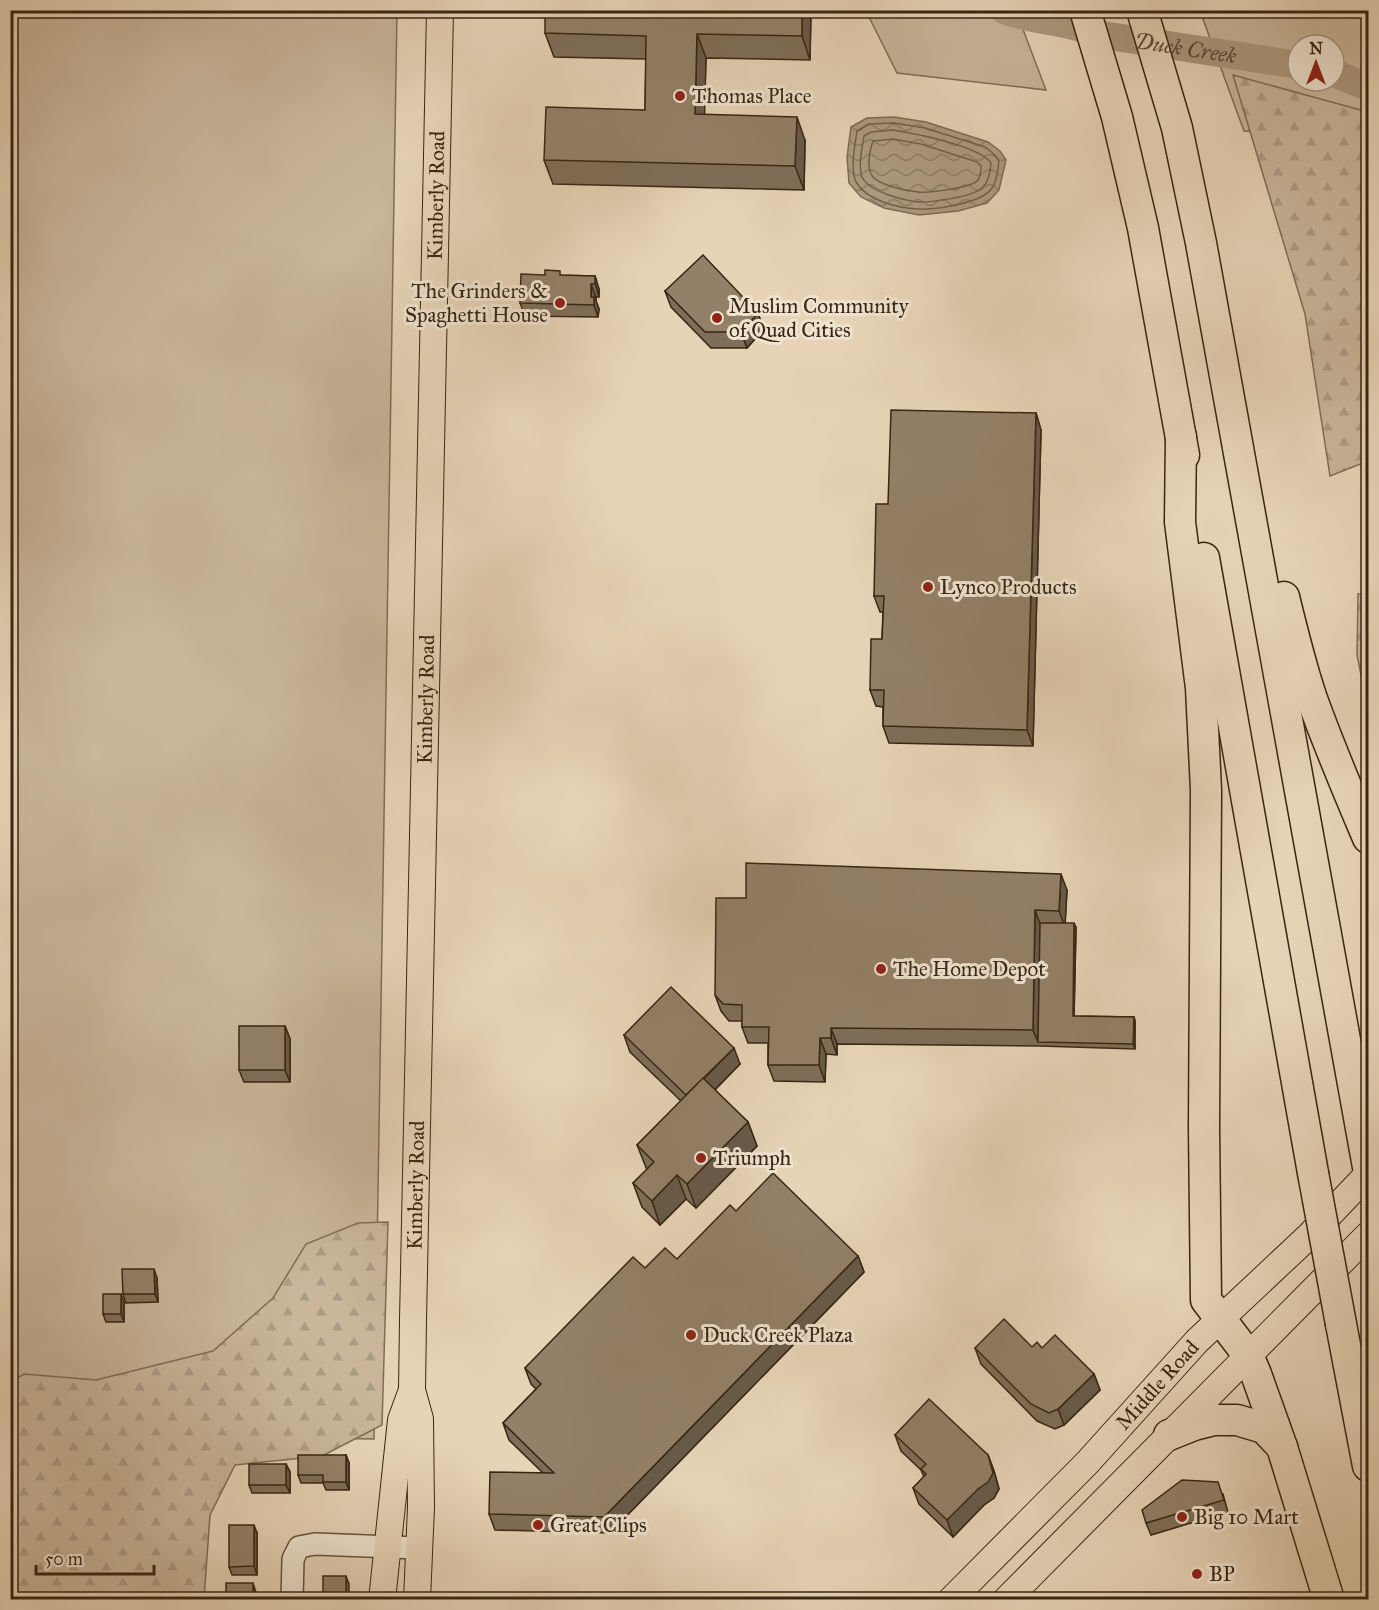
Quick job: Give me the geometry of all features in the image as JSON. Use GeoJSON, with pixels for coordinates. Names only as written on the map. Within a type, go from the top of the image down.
{"type":"FeatureCollection","features":[{"type":"Feature","properties":{"kind":"highway"},"geometry":{"type":"LineString","coordinates":[[1085,10],[1117,117],[1143,228],[1368,1466]]}},
{"type":"Feature","properties":{"kind":"highway"},"geometry":{"type":"LineString","coordinates":[[1142,10],[1177,128],[1201,243],[1368,1167]]}},
{"type":"Feature","properties":{"kind":"highway"},"geometry":{"type":"LineString","coordinates":[[1181,437],[1180,522],[1201,688],[1206,790],[1204,1116],[1206,1300],[1248,1355],[1282,1447],[1329,1599]]}},
{"type":"Feature","properties":{"kind":"highway"},"geometry":{"type":"LineString","coordinates":[[1245,485],[1272,541],[1296,645],[1311,695],[1368,838]]}},
{"type":"Feature","properties":{"kind":"highway"},"geometry":{"type":"LineString","coordinates":[[1169,1436],[1194,1425],[1214,1420],[1237,1420],[1264,1428],[1282,1447]]}},
{"type":"Feature","properties":{"kind":"main road","name":"Kimberly Road"},"geometry":{"type":"LineString","coordinates":[[417,1599],[421,1507],[420,1419],[412,1390],[440,10]]}},
{"type":"Feature","properties":{"kind":"main road","name":"Middle Road"},"geometry":{"type":"LineString","coordinates":[[951,1599],[1087,1463],[1197,1341],[1310,1235],[1368,1174]]}},
{"type":"Feature","properties":{"kind":"main road","name":"Middle Road"},"geometry":{"type":"LineString","coordinates":[[1006,1599],[1368,1235]]}},
{"type":"Feature","properties":{"kind":"main road","name":"Kimberly Road"},"geometry":{"type":"LineString","coordinates":[[382,1599],[401,1420],[412,1390]]}},
{"type":"Feature","properties":{"kind":"street"},"geometry":{"type":"LineString","coordinates":[[292,1599],[293,1559],[299,1547],[315,1544],[418,1548]]}},
{"type":"Feature","properties":{"kind":"green space"},"geometry":{"type":"Polygon","coordinates":[[[11,11],[397,11],[374,1439],[188,1436],[11,1600],[11,11]]]}},
{"type":"Feature","properties":{"kind":"green space"},"geometry":{"type":"Polygon","coordinates":[[[866,11],[1016,11],[1046,90],[897,73],[866,11]]]}},
{"type":"Feature","properties":{"kind":"green space"},"geometry":{"type":"Polygon","coordinates":[[[1200,11],[1368,11],[1368,139],[1244,131],[1200,11]]]}},
{"type":"Feature","properties":{"kind":"green space"},"geometry":{"type":"Polygon","coordinates":[[[1233,75],[1286,90],[1286,93],[1299,93],[1368,112],[1368,221],[1362,236],[1368,249],[1368,461],[1330,476],[1305,314],[1233,75]]]}},
{"type":"Feature","properties":{"kind":"green space"},"geometry":{"type":"Polygon","coordinates":[[[1358,594],[1368,594],[1368,700],[1366,700],[1357,655],[1358,594]]]}},
{"type":"Feature","properties":{"kind":"green space"},"geometry":{"type":"Polygon","coordinates":[[[388,1222],[382,1425],[322,1456],[235,1465],[210,1515],[204,1599],[11,1599],[10,1382],[24,1374],[96,1380],[213,1351],[273,1298],[306,1244],[358,1223],[388,1222]]]}},
{"type":"Feature","properties":{"kind":"water"},"geometry":{"type":"Polygon","coordinates":[[[894,117],[926,122],[988,142],[1000,151],[1006,160],[999,190],[987,203],[958,211],[919,215],[884,208],[861,197],[849,183],[847,157],[851,127],[867,118],[894,117]]]}},
{"type":"Feature","properties":{"kind":"building"},"geometry":{"type":"Polygon","coordinates":[[[545,10],[802,10],[802,36],[697,34],[695,114],[797,117],[795,166],[544,160],[546,107],[645,110],[646,36],[545,33],[545,10]]]}},
{"type":"Feature","properties":{"kind":"building","name":"Muslim Community of Quad Cities"},"geometry":{"type":"Polygon","coordinates":[[[703,255],[758,313],[741,332],[705,332],[665,291],[703,255]]]}},
{"type":"Feature","properties":{"kind":"building"},"geometry":{"type":"Polygon","coordinates":[[[545,270],[560,271],[560,275],[595,276],[595,284],[591,284],[591,297],[594,297],[594,305],[520,303],[521,274],[545,275],[545,270]]]}},
{"type":"Feature","properties":{"kind":"building"},"geometry":{"type":"Polygon","coordinates":[[[891,410],[1036,413],[1027,730],[883,726],[884,690],[870,690],[871,639],[882,639],[884,596],[874,596],[876,504],[888,504],[891,410]]]}},
{"type":"Feature","properties":{"kind":"building","name":"The Home Depot"},"geometry":{"type":"Polygon","coordinates":[[[746,863],[1061,874],[1059,911],[1035,910],[1033,1030],[831,1028],[831,1038],[820,1038],[819,1065],[768,1065],[769,1027],[742,1027],[742,1005],[723,1004],[715,995],[716,898],[746,898],[746,863]]]}},
{"type":"Feature","properties":{"kind":"building"},"geometry":{"type":"Polygon","coordinates":[[[1040,923],[1074,923],[1073,1016],[1134,1017],[1133,1044],[1038,1042],[1040,923]]]}},
{"type":"Feature","properties":{"kind":"building"},"geometry":{"type":"Polygon","coordinates":[[[671,987],[734,1048],[686,1095],[624,1035],[671,987]]]}},
{"type":"Feature","properties":{"kind":"building"},"geometry":{"type":"Polygon","coordinates":[[[239,1026],[285,1026],[285,1070],[239,1070],[239,1026]]]}},
{"type":"Feature","properties":{"kind":"building"},"geometry":{"type":"Polygon","coordinates":[[[703,1078],[748,1122],[687,1184],[677,1175],[652,1201],[633,1183],[654,1162],[637,1145],[703,1078]]]}},
{"type":"Feature","properties":{"kind":"building","name":"Duck Creek Plaza"},"geometry":{"type":"Polygon","coordinates":[[[773,1173],[858,1256],[604,1517],[489,1514],[490,1472],[554,1473],[503,1423],[541,1384],[525,1368],[633,1257],[645,1268],[665,1248],[677,1259],[730,1205],[736,1211],[773,1173]]]}},
{"type":"Feature","properties":{"kind":"building"},"geometry":{"type":"Polygon","coordinates":[[[122,1269],[154,1269],[155,1294],[123,1294],[122,1269]]]}},
{"type":"Feature","properties":{"kind":"building"},"geometry":{"type":"Polygon","coordinates":[[[103,1294],[121,1294],[121,1314],[103,1314],[103,1294]]]}},
{"type":"Feature","properties":{"kind":"building"},"geometry":{"type":"Polygon","coordinates":[[[1004,1319],[1032,1347],[1037,1342],[1042,1348],[1055,1335],[1094,1374],[1058,1409],[1049,1413],[1031,1404],[975,1348],[1004,1319]]]}},
{"type":"Feature","properties":{"kind":"building"},"geometry":{"type":"Polygon","coordinates":[[[929,1399],[988,1455],[993,1473],[988,1482],[947,1520],[913,1488],[926,1474],[921,1469],[926,1464],[895,1435],[929,1399]]]}},
{"type":"Feature","properties":{"kind":"building"},"geometry":{"type":"Polygon","coordinates":[[[298,1455],[346,1455],[346,1482],[323,1482],[323,1475],[298,1475],[298,1455]]]}},
{"type":"Feature","properties":{"kind":"building"},"geometry":{"type":"Polygon","coordinates":[[[249,1464],[286,1464],[286,1485],[249,1485],[249,1464]]]}},
{"type":"Feature","properties":{"kind":"building"},"geometry":{"type":"Polygon","coordinates":[[[1182,1480],[1218,1482],[1224,1500],[1146,1523],[1142,1510],[1182,1480]]]}},
{"type":"Feature","properties":{"kind":"building"},"geometry":{"type":"Polygon","coordinates":[[[229,1525],[254,1525],[254,1566],[229,1567],[229,1525]]]}},
{"type":"Feature","properties":{"kind":"building"},"geometry":{"type":"Polygon","coordinates":[[[323,1576],[346,1576],[346,1599],[323,1599],[323,1576]]]}},
{"type":"Feature","properties":{"kind":"building"},"geometry":{"type":"Polygon","coordinates":[[[226,1583],[253,1583],[253,1599],[226,1599],[226,1583]]]}},
{"type":"Feature","properties":{"kind":"waterway","name":"Duck Creek"},"geometry":{"type":"LineString","coordinates":[[1004,10],[1085,29],[1096,34],[1286,63]]}},
{"type":"Feature","properties":{"kind":"waterway","name":"Duck Creek"},"geometry":{"type":"LineString","coordinates":[[1346,78],[1368,87]]}},
{"type":"Feature","properties":{"kind":"place","name":"Thomas Place"},"geometry":{"type":"Point","coordinates":[680,96]}},
{"type":"Feature","properties":{"kind":"place","name":"The Grinders & Spaghetti House"},"geometry":{"type":"Point","coordinates":[560,303]}},
{"type":"Feature","properties":{"kind":"place","name":"Muslim Community of Quad Cities"},"geometry":{"type":"Point","coordinates":[717,318]}},
{"type":"Feature","properties":{"kind":"place","name":"Lynco Products"},"geometry":{"type":"Point","coordinates":[928,587]}},
{"type":"Feature","properties":{"kind":"place","name":"The Home Depot"},"geometry":{"type":"Point","coordinates":[881,969]}},
{"type":"Feature","properties":{"kind":"place","name":"Triumph"},"geometry":{"type":"Point","coordinates":[701,1158]}},
{"type":"Feature","properties":{"kind":"place","name":"Duck Creek Plaza"},"geometry":{"type":"Point","coordinates":[691,1335]}},
{"type":"Feature","properties":{"kind":"place","name":"Big 10 Mart"},"geometry":{"type":"Point","coordinates":[1182,1517]}},
{"type":"Feature","properties":{"kind":"place","name":"Great Clips"},"geometry":{"type":"Point","coordinates":[538,1525]}},
{"type":"Feature","properties":{"kind":"place","name":"BP"},"geometry":{"type":"Point","coordinates":[1197,1574]}}]}
